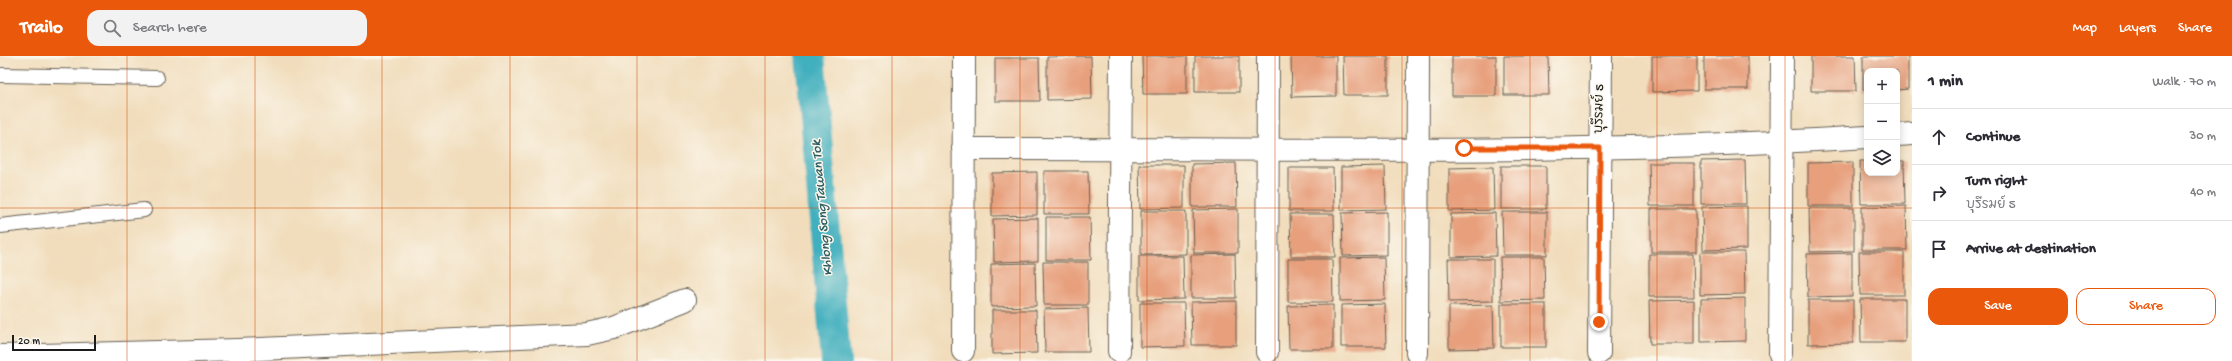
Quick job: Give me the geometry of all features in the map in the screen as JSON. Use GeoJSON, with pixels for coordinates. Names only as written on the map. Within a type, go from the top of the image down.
{"type":"FeatureCollection","features":[{"type":"Feature","properties":{"kind":"street"},"geometry":{"type":"LineString","coordinates":[[962,351],[964,56]]}},
{"type":"Feature","properties":{"kind":"street"},"geometry":{"type":"LineString","coordinates":[[1119,351],[1121,56]]}},
{"type":"Feature","properties":{"kind":"street"},"geometry":{"type":"LineString","coordinates":[[1267,352],[1268,56]]}},
{"type":"Feature","properties":{"kind":"street"},"geometry":{"type":"LineString","coordinates":[[1417,353],[1418,56]]}},
{"type":"Feature","properties":{"kind":"street","name":"บุุรีรมย์ 5"},"geometry":{"type":"LineString","coordinates":[[1599,353],[1601,56]]}},
{"type":"Feature","properties":{"kind":"street"},"geometry":{"type":"LineString","coordinates":[[1780,354],[1782,56]]}},
{"type":"Feature","properties":{"kind":"street"},"geometry":{"type":"LineString","coordinates":[[1900,135],[1912,134]]}},
{"type":"Feature","properties":{"kind":"street"},"geometry":{"type":"LineString","coordinates":[[963,149],[1600,148],[1782,142],[1864,137]]}},
{"type":"Feature","properties":{"kind":"street"},"geometry":{"type":"LineString","coordinates":[[0,356],[238,350],[587,334],[614,328],[685,300]]}},
{"type":"Feature","properties":{"kind":"lane"},"geometry":{"type":"LineString","coordinates":[[0,75],[157,78]]}},
{"type":"Feature","properties":{"kind":"lane"},"geometry":{"type":"LineString","coordinates":[[0,226],[144,210]]}},
{"type":"Feature","properties":{"kind":"building"},"geometry":{"type":"Polygon","coordinates":[[[1091,56],[1092,99],[1047,100],[1047,57],[1091,56]]]}},
{"type":"Feature","properties":{"kind":"building"},"geometry":{"type":"Polygon","coordinates":[[[1142,56],[1187,56],[1187,94],[1143,94],[1142,56]]]}},
{"type":"Feature","properties":{"kind":"building"},"geometry":{"type":"Polygon","coordinates":[[[1195,56],[1239,56],[1239,92],[1195,92],[1195,56]]]}},
{"type":"Feature","properties":{"kind":"building"},"geometry":{"type":"Polygon","coordinates":[[[1291,56],[1336,56],[1336,96],[1292,97],[1291,56]]]}},
{"type":"Feature","properties":{"kind":"building"},"geometry":{"type":"Polygon","coordinates":[[[1343,56],[1388,56],[1388,95],[1344,95],[1343,56]]]}},
{"type":"Feature","properties":{"kind":"building"},"geometry":{"type":"Polygon","coordinates":[[[1452,56],[1496,56],[1496,96],[1452,96],[1452,56]]]}},
{"type":"Feature","properties":{"kind":"building"},"geometry":{"type":"Polygon","coordinates":[[[1504,56],[1548,56],[1549,95],[1504,95],[1504,56]]]}},
{"type":"Feature","properties":{"kind":"building"},"geometry":{"type":"Polygon","coordinates":[[[1652,56],[1697,56],[1697,91],[1652,92],[1652,56]]]}},
{"type":"Feature","properties":{"kind":"building"},"geometry":{"type":"Polygon","coordinates":[[[1704,56],[1748,56],[1748,89],[1704,89],[1704,56]]]}},
{"type":"Feature","properties":{"kind":"building"},"geometry":{"type":"Polygon","coordinates":[[[1811,56],[1855,56],[1856,91],[1811,91],[1811,56]]]}},
{"type":"Feature","properties":{"kind":"building"},"geometry":{"type":"Polygon","coordinates":[[[1863,56],[1908,56],[1908,89],[1900,90],[1900,68],[1864,68],[1863,90],[1863,56]]]}},
{"type":"Feature","properties":{"kind":"building"},"geometry":{"type":"Polygon","coordinates":[[[995,58],[1039,58],[1040,101],[995,101],[995,58]]]}},
{"type":"Feature","properties":{"kind":"building"},"geometry":{"type":"Polygon","coordinates":[[[1745,160],[1746,204],[1701,204],[1701,161],[1745,160]]]}},
{"type":"Feature","properties":{"kind":"building"},"geometry":{"type":"Polygon","coordinates":[[[1860,161],[1864,161],[1864,176],[1900,176],[1900,161],[1904,161],[1905,204],[1861,204],[1860,161]]]}},
{"type":"Feature","properties":{"kind":"building"},"geometry":{"type":"Polygon","coordinates":[[[1853,162],[1853,206],[1808,206],[1808,163],[1853,162]]]}},
{"type":"Feature","properties":{"kind":"building"},"geometry":{"type":"Polygon","coordinates":[[[1236,163],[1237,207],[1192,207],[1192,164],[1236,163]]]}},
{"type":"Feature","properties":{"kind":"building"},"geometry":{"type":"Polygon","coordinates":[[[1649,163],[1694,163],[1694,206],[1650,206],[1649,163]]]}},
{"type":"Feature","properties":{"kind":"building"},"geometry":{"type":"Polygon","coordinates":[[[1139,165],[1184,165],[1184,208],[1140,209],[1139,165]]]}},
{"type":"Feature","properties":{"kind":"building"},"geometry":{"type":"Polygon","coordinates":[[[1385,166],[1386,209],[1341,210],[1341,167],[1385,166]]]}},
{"type":"Feature","properties":{"kind":"building"},"geometry":{"type":"Polygon","coordinates":[[[1501,166],[1546,166],[1546,209],[1501,209],[1501,166]]]}},
{"type":"Feature","properties":{"kind":"building"},"geometry":{"type":"Polygon","coordinates":[[[1493,167],[1494,210],[1449,211],[1449,168],[1493,167]]]}},
{"type":"Feature","properties":{"kind":"building"},"geometry":{"type":"Polygon","coordinates":[[[1289,168],[1333,168],[1334,211],[1289,211],[1289,168]]]}},
{"type":"Feature","properties":{"kind":"building"},"geometry":{"type":"Polygon","coordinates":[[[1044,171],[1088,171],[1089,214],[1044,214],[1044,171]]]}},
{"type":"Feature","properties":{"kind":"building"},"geometry":{"type":"Polygon","coordinates":[[[1037,172],[1037,215],[992,216],[992,173],[1037,172]]]}},
{"type":"Feature","properties":{"kind":"building"},"geometry":{"type":"Polygon","coordinates":[[[1747,206],[1747,249],[1703,250],[1702,207],[1747,206]]]}},
{"type":"Feature","properties":{"kind":"building"},"geometry":{"type":"Polygon","coordinates":[[[1906,206],[1907,250],[1862,250],[1862,207],[1906,206]]]}},
{"type":"Feature","properties":{"kind":"building"},"geometry":{"type":"Polygon","coordinates":[[[1809,208],[1854,208],[1854,251],[1810,252],[1809,208]]]}},
{"type":"Feature","properties":{"kind":"building"},"geometry":{"type":"Polygon","coordinates":[[[1238,209],[1238,253],[1194,253],[1193,210],[1238,209]]]}},
{"type":"Feature","properties":{"kind":"building"},"geometry":{"type":"Polygon","coordinates":[[[1651,209],[1696,209],[1696,252],[1651,252],[1651,209]]]}},
{"type":"Feature","properties":{"kind":"building"},"geometry":{"type":"Polygon","coordinates":[[[1141,211],[1186,211],[1186,254],[1141,255],[1141,211]]]}},
{"type":"Feature","properties":{"kind":"building"},"geometry":{"type":"Polygon","coordinates":[[[1387,212],[1387,255],[1343,256],[1342,213],[1387,212]]]}},
{"type":"Feature","properties":{"kind":"building"},"geometry":{"type":"Polygon","coordinates":[[[1502,212],[1547,212],[1547,255],[1503,255],[1502,212]]]}},
{"type":"Feature","properties":{"kind":"building"},"geometry":{"type":"Polygon","coordinates":[[[1495,213],[1496,256],[1451,257],[1451,214],[1495,213]]]}},
{"type":"Feature","properties":{"kind":"building"},"geometry":{"type":"Polygon","coordinates":[[[1290,214],[1334,214],[1335,257],[1291,257],[1290,214]]]}},
{"type":"Feature","properties":{"kind":"building"},"geometry":{"type":"Polygon","coordinates":[[[1046,217],[1090,217],[1091,260],[1046,260],[1046,217]]]}},
{"type":"Feature","properties":{"kind":"building"},"geometry":{"type":"Polygon","coordinates":[[[1038,218],[1038,261],[994,262],[993,219],[1038,218]]]}},
{"type":"Feature","properties":{"kind":"building"},"geometry":{"type":"Polygon","coordinates":[[[1700,252],[1744,252],[1745,294],[1700,295],[1700,252]]]}},
{"type":"Feature","properties":{"kind":"building"},"geometry":{"type":"Polygon","coordinates":[[[1859,252],[1904,252],[1904,295],[1860,295],[1859,252]]]}},
{"type":"Feature","properties":{"kind":"building"},"geometry":{"type":"Polygon","coordinates":[[[1852,253],[1852,296],[1808,297],[1807,254],[1852,253]]]}},
{"type":"Feature","properties":{"kind":"building"},"geometry":{"type":"Polygon","coordinates":[[[1235,254],[1236,298],[1191,298],[1191,255],[1235,254]]]}},
{"type":"Feature","properties":{"kind":"building"},"geometry":{"type":"Polygon","coordinates":[[[1649,254],[1693,254],[1694,297],[1649,297],[1649,254]]]}},
{"type":"Feature","properties":{"kind":"building"},"geometry":{"type":"Polygon","coordinates":[[[1139,256],[1183,256],[1184,299],[1139,300],[1139,256]]]}},
{"type":"Feature","properties":{"kind":"building"},"geometry":{"type":"Polygon","coordinates":[[[1384,257],[1385,300],[1340,301],[1340,258],[1384,257]]]}},
{"type":"Feature","properties":{"kind":"building"},"geometry":{"type":"Polygon","coordinates":[[[1500,257],[1544,257],[1545,300],[1501,301],[1500,257]]]}},
{"type":"Feature","properties":{"kind":"building"},"geometry":{"type":"Polygon","coordinates":[[[1288,259],[1332,259],[1333,302],[1288,302],[1288,259]]]}},
{"type":"Feature","properties":{"kind":"building"},"geometry":{"type":"Polygon","coordinates":[[[1448,259],[1493,259],[1493,301],[1449,302],[1448,259]]]}},
{"type":"Feature","properties":{"kind":"building"},"geometry":{"type":"Polygon","coordinates":[[[1043,262],[1088,262],[1088,305],[1044,305],[1043,262]]]}},
{"type":"Feature","properties":{"kind":"building"},"geometry":{"type":"Polygon","coordinates":[[[1035,263],[1036,306],[991,307],[991,264],[1035,263]]]}},
{"type":"Feature","properties":{"kind":"building"},"geometry":{"type":"Polygon","coordinates":[[[1745,298],[1745,341],[1701,342],[1701,299],[1745,298]]]}},
{"type":"Feature","properties":{"kind":"building"},"geometry":{"type":"Polygon","coordinates":[[[1860,299],[1905,299],[1905,342],[1861,342],[1860,299]]]}},
{"type":"Feature","properties":{"kind":"building"},"geometry":{"type":"Polygon","coordinates":[[[1694,300],[1694,344],[1650,344],[1649,301],[1694,300]]]}},
{"type":"Feature","properties":{"kind":"building"},"geometry":{"type":"Polygon","coordinates":[[[1808,300],[1853,300],[1853,343],[1808,344],[1808,300]]]}},
{"type":"Feature","properties":{"kind":"building"},"geometry":{"type":"Polygon","coordinates":[[[1236,301],[1236,345],[1192,345],[1191,302],[1236,301]]]}},
{"type":"Feature","properties":{"kind":"building"},"geometry":{"type":"Polygon","coordinates":[[[1140,303],[1184,303],[1185,346],[1140,347],[1140,303]]]}},
{"type":"Feature","properties":{"kind":"building"},"geometry":{"type":"Polygon","coordinates":[[[1385,304],[1386,347],[1341,347],[1341,305],[1385,304]]]}},
{"type":"Feature","properties":{"kind":"building"},"geometry":{"type":"Polygon","coordinates":[[[1501,304],[1546,304],[1546,347],[1501,347],[1501,304]]]}},
{"type":"Feature","properties":{"kind":"building"},"geometry":{"type":"Polygon","coordinates":[[[1333,305],[1333,349],[1289,349],[1288,306],[1333,305]]]}},
{"type":"Feature","properties":{"kind":"building"},"geometry":{"type":"Polygon","coordinates":[[[1493,305],[1494,348],[1449,349],[1449,306],[1493,305]]]}},
{"type":"Feature","properties":{"kind":"building"},"geometry":{"type":"Polygon","coordinates":[[[1088,308],[1089,352],[1045,352],[1044,309],[1088,308]]]}},
{"type":"Feature","properties":{"kind":"building"},"geometry":{"type":"Polygon","coordinates":[[[992,310],[1036,310],[1037,353],[992,354],[992,310]]]}},
{"type":"Feature","properties":{"kind":"waterway","name":"Khlong Song Tawan Tok"},"geometry":{"type":"LineString","coordinates":[[810,56],[836,361]]}},
{"type":"Feature","properties":{"kind":"route"},"geometry":{"type":"LineString","coordinates":[[1464,148],[1600,148],[1599,322]]}}]}
